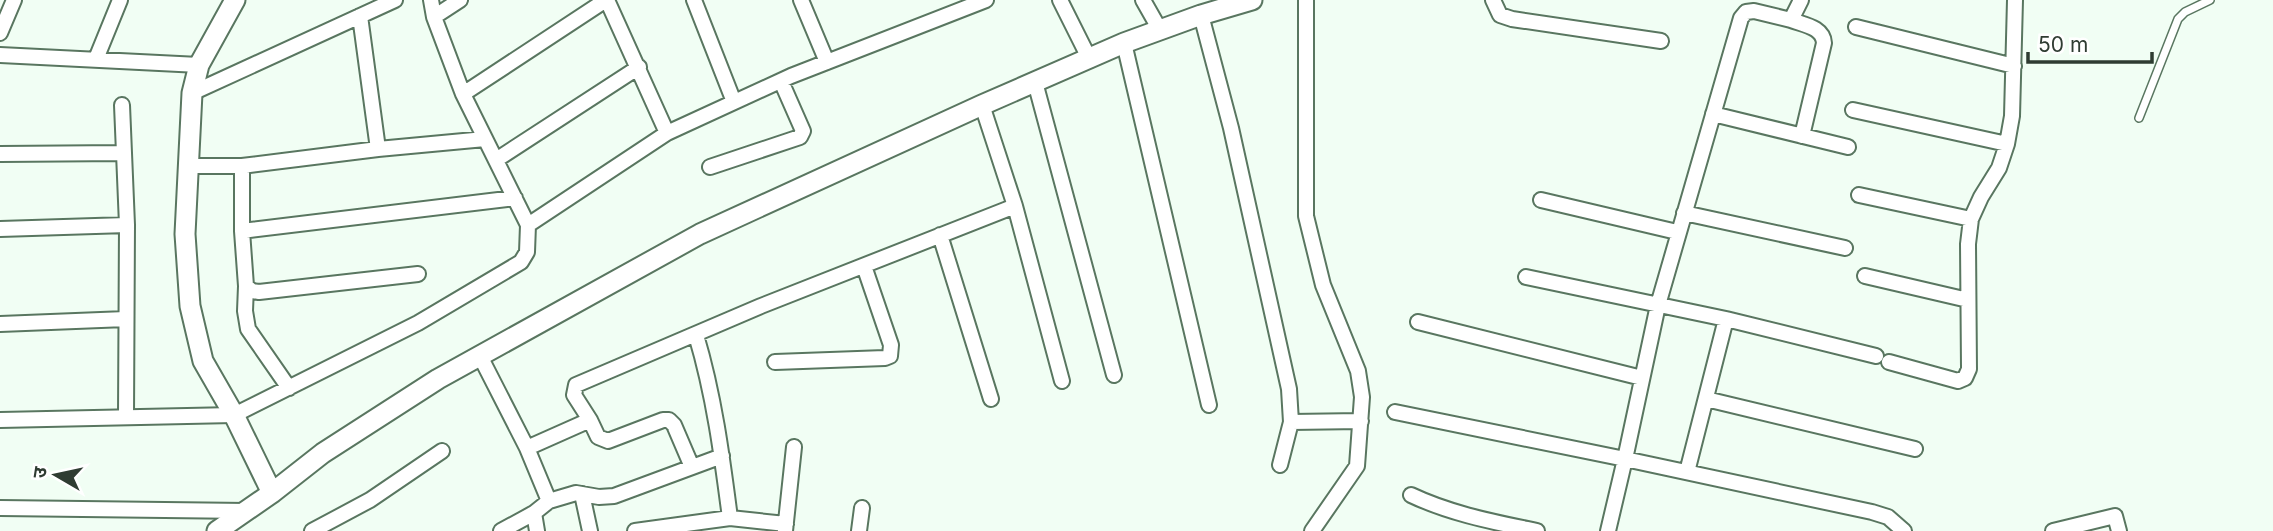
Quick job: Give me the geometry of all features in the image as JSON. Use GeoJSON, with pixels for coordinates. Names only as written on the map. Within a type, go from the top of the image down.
{"type":"FeatureCollection","features":[{"type":"Feature","properties":{"kind":"street"},"geometry":{"type":"LineString","coordinates":[[0,33],[15,0]]}},
{"type":"Feature","properties":{"kind":"street"},"geometry":{"type":"LineString","coordinates":[[96,59],[120,0]]}},
{"type":"Feature","properties":{"kind":"street"},"geometry":{"type":"LineString","coordinates":[[235,0],[199,65],[192,93],[185,234],[190,306],[204,361],[272,493]]}},
{"type":"Feature","properties":{"kind":"street"},"geometry":{"type":"LineString","coordinates":[[192,93],[395,0]]}},
{"type":"Feature","properties":{"kind":"street"},"geometry":{"type":"LineString","coordinates":[[0,420],[234,415],[418,323],[520,262],[527,252],[528,225],[463,94],[434,17],[432,0]]}},
{"type":"Feature","properties":{"kind":"street"},"geometry":{"type":"LineString","coordinates":[[434,17],[460,0]]}},
{"type":"Feature","properties":{"kind":"street"},"geometry":{"type":"LineString","coordinates":[[463,94],[606,0],[667,133]]}},
{"type":"Feature","properties":{"kind":"street"},"geometry":{"type":"LineString","coordinates":[[694,0],[734,103]]}},
{"type":"Feature","properties":{"kind":"street"},"geometry":{"type":"LineString","coordinates":[[801,0],[827,62]]}},
{"type":"Feature","properties":{"kind":"street"},"geometry":{"type":"LineString","coordinates":[[528,225],[667,133],[781,81],[970,3],[986,0]]}},
{"type":"Feature","properties":{"kind":"street"},"geometry":{"type":"LineString","coordinates":[[1059,0],[1090,60]]}},
{"type":"Feature","properties":{"kind":"street"},"geometry":{"type":"LineString","coordinates":[[1143,0],[1160,30]]}},
{"type":"Feature","properties":{"kind":"street"},"geometry":{"type":"LineString","coordinates":[[217,531],[323,453],[438,379],[701,234],[982,105],[1125,43],[1210,8],[1252,0]]}},
{"type":"Feature","properties":{"kind":"street"},"geometry":{"type":"LineString","coordinates":[[1306,0],[1306,216],[1323,285],[1358,371],[1362,397],[1357,466],[1312,531]]}},
{"type":"Feature","properties":{"kind":"street"},"geometry":{"type":"LineString","coordinates":[[1493,0],[1500,15],[1512,19],[1661,41]]}},
{"type":"Feature","properties":{"kind":"street"},"geometry":{"type":"LineString","coordinates":[[1791,20],[1801,0]]}},
{"type":"Feature","properties":{"kind":"street"},"geometry":{"type":"LineString","coordinates":[[1526,277],[1726,319],[1958,380],[1965,378],[1969,369],[1968,244],[1971,219],[1999,169],[2007,144],[2012,116],[2015,0]]}},
{"type":"Feature","properties":{"kind":"street"},"geometry":{"type":"LineString","coordinates":[[1210,8],[1231,128],[1289,389],[1291,422],[1280,465]]}},
{"type":"Feature","properties":{"kind":"street"},"geometry":{"type":"LineString","coordinates":[[1608,531],[1658,304],[1677,232],[1745,12],[1754,11],[1791,20],[1820,31],[1824,37],[1802,136]]}},
{"type":"Feature","properties":{"kind":"street"},"geometry":{"type":"LineString","coordinates":[[360,16],[378,149]]}},
{"type":"Feature","properties":{"kind":"street"},"geometry":{"type":"LineString","coordinates":[[1856,27],[2014,66]]}},
{"type":"Feature","properties":{"kind":"street"},"geometry":{"type":"LineString","coordinates":[[1125,43],[1209,405]]}},
{"type":"Feature","properties":{"kind":"street"},"geometry":{"type":"LineString","coordinates":[[0,55],[199,65]]}},
{"type":"Feature","properties":{"kind":"street"},"geometry":{"type":"LineString","coordinates":[[496,160],[639,67]]}},
{"type":"Feature","properties":{"kind":"street"},"geometry":{"type":"LineString","coordinates":[[710,167],[800,137],[803,131],[781,81]]}},
{"type":"Feature","properties":{"kind":"street"},"geometry":{"type":"LineString","coordinates":[[1034,82],[1114,375]]}},
{"type":"Feature","properties":{"kind":"street"},"geometry":{"type":"LineString","coordinates":[[122,105],[127,225],[126,417]]}},
{"type":"Feature","properties":{"kind":"street"},"geometry":{"type":"LineString","coordinates":[[982,105],[1015,206],[1062,381]]}},
{"type":"Feature","properties":{"kind":"street"},"geometry":{"type":"LineString","coordinates":[[1853,110],[2007,144]]}},
{"type":"Feature","properties":{"kind":"street"},"geometry":{"type":"LineString","coordinates":[[1713,114],[1848,147]]}},
{"type":"Feature","properties":{"kind":"street"},"geometry":{"type":"LineString","coordinates":[[188,166],[242,166],[485,139]]}},
{"type":"Feature","properties":{"kind":"street"},"geometry":{"type":"LineString","coordinates":[[0,154],[123,153]]}},
{"type":"Feature","properties":{"kind":"street"},"geometry":{"type":"LineString","coordinates":[[242,166],[242,231],[248,328],[289,387]]}},
{"type":"Feature","properties":{"kind":"street"},"geometry":{"type":"LineString","coordinates":[[1859,195],[1971,219]]}},
{"type":"Feature","properties":{"kind":"street"},"geometry":{"type":"LineString","coordinates":[[242,231],[515,198]]}},
{"type":"Feature","properties":{"kind":"street"},"geometry":{"type":"LineString","coordinates":[[1541,200],[1677,232]]}},
{"type":"Feature","properties":{"kind":"street"},"geometry":{"type":"LineString","coordinates":[[692,467],[674,425],[669,420],[602,441],[574,395],[576,385],[761,306],[1015,206]]}},
{"type":"Feature","properties":{"kind":"street"},"geometry":{"type":"LineString","coordinates":[[1684,213],[1846,248]]}},
{"type":"Feature","properties":{"kind":"street"},"geometry":{"type":"LineString","coordinates":[[0,229],[127,225]]}},
{"type":"Feature","properties":{"kind":"street"},"geometry":{"type":"LineString","coordinates":[[940,235],[991,399]]}},
{"type":"Feature","properties":{"kind":"street"},"geometry":{"type":"LineString","coordinates":[[775,362],[890,356],[891,345],[864,266]]}},
{"type":"Feature","properties":{"kind":"street"},"geometry":{"type":"LineString","coordinates":[[246,286],[259,292],[418,274]]}},
{"type":"Feature","properties":{"kind":"street"},"geometry":{"type":"LineString","coordinates":[[1865,276],[1968,300]]}},
{"type":"Feature","properties":{"kind":"street"},"geometry":{"type":"LineString","coordinates":[[0,324],[126,319]]}},
{"type":"Feature","properties":{"kind":"street"},"geometry":{"type":"LineString","coordinates":[[1687,472],[1726,319]]}},
{"type":"Feature","properties":{"kind":"street"},"geometry":{"type":"LineString","coordinates":[[1418,322],[1642,378]]}},
{"type":"Feature","properties":{"kind":"street"},"geometry":{"type":"LineString","coordinates":[[696,335],[709,380],[730,519]]}},
{"type":"Feature","properties":{"kind":"street"},"geometry":{"type":"LineString","coordinates":[[480,356],[527,448],[549,500]]}},
{"type":"Feature","properties":{"kind":"street"},"geometry":{"type":"LineString","coordinates":[[1706,399],[1915,449]]}},
{"type":"Feature","properties":{"kind":"street"},"geometry":{"type":"LineString","coordinates":[[1395,412],[1872,512],[1888,517],[1904,531]]}},
{"type":"Feature","properties":{"kind":"street"},"geometry":{"type":"LineString","coordinates":[[527,448],[590,421]]}},
{"type":"Feature","properties":{"kind":"street"},"geometry":{"type":"LineString","coordinates":[[1291,422],[1361,421]]}},
{"type":"Feature","properties":{"kind":"street"},"geometry":{"type":"LineString","coordinates":[[635,531],[730,519],[785,528],[794,447]]}},
{"type":"Feature","properties":{"kind":"street"},"geometry":{"type":"LineString","coordinates":[[312,531],[370,500],[442,451]]}},
{"type":"Feature","properties":{"kind":"street"},"geometry":{"type":"LineString","coordinates":[[501,531],[534,513],[549,500],[576,493],[614,496],[722,456]]}},
{"type":"Feature","properties":{"kind":"street"},"geometry":{"type":"LineString","coordinates":[[582,494],[590,531]]}},
{"type":"Feature","properties":{"kind":"street"},"geometry":{"type":"LineString","coordinates":[[1411,495],[1459,514],[1537,531]]}},
{"type":"Feature","properties":{"kind":"street"},"geometry":{"type":"LineString","coordinates":[[0,508],[247,511]]}},
{"type":"Feature","properties":{"kind":"street"},"geometry":{"type":"LineString","coordinates":[[859,531],[862,508]]}},
{"type":"Feature","properties":{"kind":"street"},"geometry":{"type":"LineString","coordinates":[[534,513],[537,531]]}},
{"type":"Feature","properties":{"kind":"street"},"geometry":{"type":"LineString","coordinates":[[2053,531],[2115,516],[2119,531]]}},
{"type":"Feature","properties":{"kind":"lane"},"geometry":{"type":"LineString","coordinates":[[2139,118],[2178,19],[2185,12],[2210,0]]}}]}
